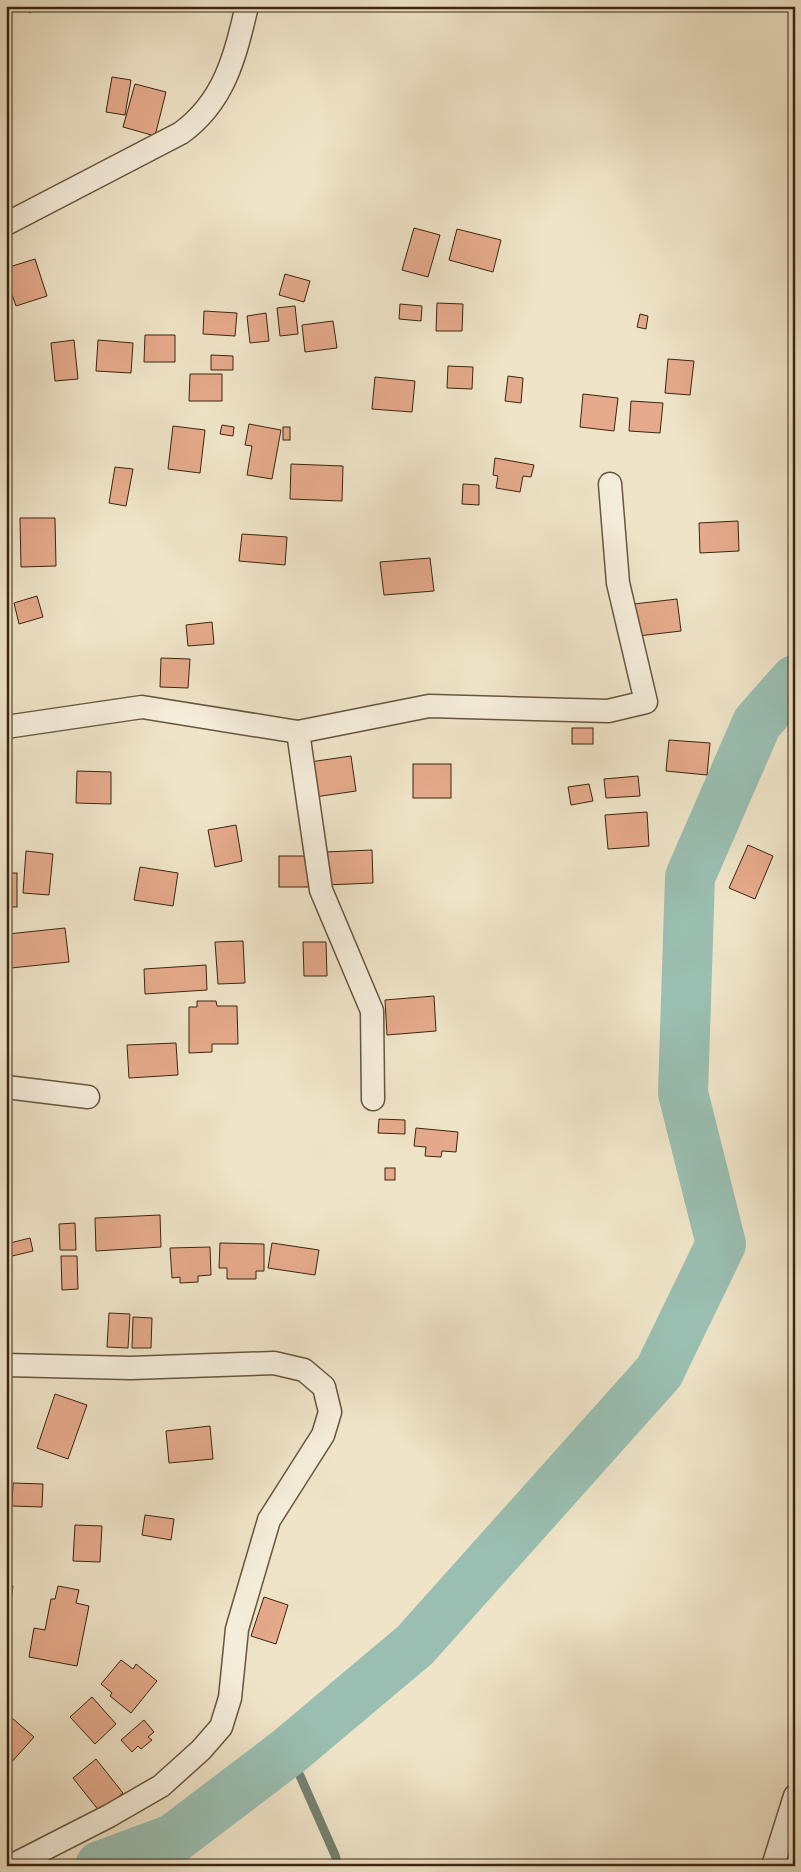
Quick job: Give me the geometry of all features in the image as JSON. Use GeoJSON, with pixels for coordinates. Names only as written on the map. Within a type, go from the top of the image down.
{"type":"FeatureCollection","features":[{"type":"Feature","properties":{"kind":"street"},"geometry":{"type":"LineString","coordinates":[[6,224],[181,133],[195,123],[208,108],[235,58],[247,6]]}},
{"type":"Feature","properties":{"kind":"street"},"geometry":{"type":"LineString","coordinates":[[6,727],[142,707],[298,732],[429,706],[608,711],[646,702],[618,583],[610,484]]}},
{"type":"Feature","properties":{"kind":"street"},"geometry":{"type":"LineString","coordinates":[[298,732],[321,890],[372,1012],[373,1099]]}},
{"type":"Feature","properties":{"kind":"street"},"geometry":{"type":"LineString","coordinates":[[6,1088],[88,1097]]}},
{"type":"Feature","properties":{"kind":"street"},"geometry":{"type":"LineString","coordinates":[[6,1365],[131,1368],[274,1363],[304,1370],[324,1388],[330,1412],[323,1435],[269,1520],[237,1629],[230,1698],[221,1726],[201,1750],[161,1786],[109,1816],[11,1866]]}},
{"type":"Feature","properties":{"kind":"street"},"geometry":{"type":"LineString","coordinates":[[773,1866],[795,1796]]}},
{"type":"Feature","properties":{"kind":"building"},"geometry":{"type":"Polygon","coordinates":[[[11,6],[33,6],[31,13],[11,6]]]}},
{"type":"Feature","properties":{"kind":"building"},"geometry":{"type":"Polygon","coordinates":[[[112,77],[131,80],[125,115],[106,112],[112,77]]]}},
{"type":"Feature","properties":{"kind":"building"},"geometry":{"type":"Polygon","coordinates":[[[135,84],[166,92],[155,136],[123,127],[135,84]]]}},
{"type":"Feature","properties":{"kind":"building"},"geometry":{"type":"Polygon","coordinates":[[[414,228],[440,235],[428,277],[402,270],[414,228]]]}},
{"type":"Feature","properties":{"kind":"building"},"geometry":{"type":"Polygon","coordinates":[[[457,229],[501,240],[493,272],[449,260],[457,229]]]}},
{"type":"Feature","properties":{"kind":"building"},"geometry":{"type":"Polygon","coordinates":[[[35,259],[47,296],[16,306],[6,277],[6,268],[35,259]]]}},
{"type":"Feature","properties":{"kind":"building"},"geometry":{"type":"Polygon","coordinates":[[[285,274],[310,281],[304,302],[279,295],[285,274]]]}},
{"type":"Feature","properties":{"kind":"building"},"geometry":{"type":"Polygon","coordinates":[[[437,303],[463,304],[462,331],[436,331],[437,303]]]}},
{"type":"Feature","properties":{"kind":"building"},"geometry":{"type":"Polygon","coordinates":[[[400,304],[422,306],[421,321],[399,319],[400,304]]]}},
{"type":"Feature","properties":{"kind":"building"},"geometry":{"type":"Polygon","coordinates":[[[295,306],[298,334],[280,336],[277,308],[295,306]]]}},
{"type":"Feature","properties":{"kind":"building"},"geometry":{"type":"Polygon","coordinates":[[[204,311],[237,313],[235,336],[203,334],[204,311]]]}},
{"type":"Feature","properties":{"kind":"building"},"geometry":{"type":"Polygon","coordinates":[[[266,313],[269,341],[250,343],[247,316],[266,313]]]}},
{"type":"Feature","properties":{"kind":"building"},"geometry":{"type":"Polygon","coordinates":[[[640,314],[648,316],[646,329],[637,327],[640,314]]]}},
{"type":"Feature","properties":{"kind":"building"},"geometry":{"type":"Polygon","coordinates":[[[333,321],[337,348],[305,352],[302,325],[333,321]]]}},
{"type":"Feature","properties":{"kind":"building"},"geometry":{"type":"Polygon","coordinates":[[[145,335],[175,335],[175,362],[144,362],[145,335]]]}},
{"type":"Feature","properties":{"kind":"building"},"geometry":{"type":"Polygon","coordinates":[[[74,340],[78,379],[55,381],[51,343],[74,340]]]}},
{"type":"Feature","properties":{"kind":"building"},"geometry":{"type":"Polygon","coordinates":[[[98,340],[133,343],[131,373],[96,371],[98,340]]]}},
{"type":"Feature","properties":{"kind":"building"},"geometry":{"type":"Polygon","coordinates":[[[211,355],[233,356],[233,370],[211,370],[211,355]]]}},
{"type":"Feature","properties":{"kind":"building"},"geometry":{"type":"Polygon","coordinates":[[[668,359],[694,361],[690,395],[665,393],[668,359]]]}},
{"type":"Feature","properties":{"kind":"building"},"geometry":{"type":"Polygon","coordinates":[[[448,366],[473,367],[472,389],[447,388],[448,366]]]}},
{"type":"Feature","properties":{"kind":"building"},"geometry":{"type":"Polygon","coordinates":[[[190,374],[222,374],[222,401],[189,401],[190,374]]]}},
{"type":"Feature","properties":{"kind":"building"},"geometry":{"type":"Polygon","coordinates":[[[508,376],[523,378],[521,403],[505,401],[508,376]]]}},
{"type":"Feature","properties":{"kind":"building"},"geometry":{"type":"Polygon","coordinates":[[[375,377],[415,381],[412,412],[372,409],[375,377]]]}},
{"type":"Feature","properties":{"kind":"building"},"geometry":{"type":"Polygon","coordinates":[[[583,394],[618,398],[614,431],[580,427],[583,394]]]}},
{"type":"Feature","properties":{"kind":"building"},"geometry":{"type":"Polygon","coordinates":[[[631,401],[663,403],[660,433],[629,431],[631,401]]]}},
{"type":"Feature","properties":{"kind":"building"},"geometry":{"type":"Polygon","coordinates":[[[249,424],[281,430],[272,479],[247,475],[252,446],[245,445],[249,424]]]}},
{"type":"Feature","properties":{"kind":"building"},"geometry":{"type":"Polygon","coordinates":[[[222,425],[234,427],[233,436],[220,434],[222,425]]]}},
{"type":"Feature","properties":{"kind":"building"},"geometry":{"type":"Polygon","coordinates":[[[173,426],[205,430],[200,473],[168,469],[173,426]]]}},
{"type":"Feature","properties":{"kind":"building"},"geometry":{"type":"Polygon","coordinates":[[[283,427],[290,427],[290,440],[283,440],[283,427]]]}},
{"type":"Feature","properties":{"kind":"building"},"geometry":{"type":"Polygon","coordinates":[[[495,458],[534,465],[531,477],[523,476],[520,492],[496,488],[498,476],[493,475],[495,458]]]}},
{"type":"Feature","properties":{"kind":"building"},"geometry":{"type":"Polygon","coordinates":[[[291,464],[343,466],[342,501],[290,499],[291,464]]]}},
{"type":"Feature","properties":{"kind":"building"},"geometry":{"type":"Polygon","coordinates":[[[115,467],[133,469],[126,506],[109,503],[115,467]]]}},
{"type":"Feature","properties":{"kind":"building"},"geometry":{"type":"Polygon","coordinates":[[[463,484],[479,485],[479,505],[462,504],[463,484]]]}},
{"type":"Feature","properties":{"kind":"building"},"geometry":{"type":"Polygon","coordinates":[[[20,518],[55,518],[56,566],[21,567],[20,518]]]}},
{"type":"Feature","properties":{"kind":"building"},"geometry":{"type":"Polygon","coordinates":[[[738,521],[739,551],[700,553],[699,523],[738,521]]]}},
{"type":"Feature","properties":{"kind":"building"},"geometry":{"type":"Polygon","coordinates":[[[242,534],[287,537],[285,565],[239,561],[242,534]]]}},
{"type":"Feature","properties":{"kind":"building"},"geometry":{"type":"Polygon","coordinates":[[[430,558],[434,591],[384,595],[380,562],[430,558]]]}},
{"type":"Feature","properties":{"kind":"building"},"geometry":{"type":"Polygon","coordinates":[[[37,596],[43,617],[19,624],[14,603],[37,596]]]}},
{"type":"Feature","properties":{"kind":"building"},"geometry":{"type":"Polygon","coordinates":[[[677,599],[681,631],[638,636],[634,604],[677,599]]]}},
{"type":"Feature","properties":{"kind":"building"},"geometry":{"type":"Polygon","coordinates":[[[212,622],[214,644],[188,646],[186,625],[212,622]]]}},
{"type":"Feature","properties":{"kind":"building"},"geometry":{"type":"Polygon","coordinates":[[[161,658],[190,659],[188,688],[160,687],[161,658]]]}},
{"type":"Feature","properties":{"kind":"building"},"geometry":{"type":"Polygon","coordinates":[[[572,728],[593,728],[593,744],[572,744],[572,728]]]}},
{"type":"Feature","properties":{"kind":"building"},"geometry":{"type":"Polygon","coordinates":[[[669,740],[710,743],[707,775],[666,771],[669,740]]]}},
{"type":"Feature","properties":{"kind":"building"},"geometry":{"type":"Polygon","coordinates":[[[351,756],[356,791],[315,797],[310,762],[351,756]]]}},
{"type":"Feature","properties":{"kind":"building"},"geometry":{"type":"Polygon","coordinates":[[[413,764],[451,764],[451,798],[413,798],[413,764]]]}},
{"type":"Feature","properties":{"kind":"building"},"geometry":{"type":"Polygon","coordinates":[[[77,771],[111,772],[111,804],[76,803],[77,771]]]}},
{"type":"Feature","properties":{"kind":"building"},"geometry":{"type":"Polygon","coordinates":[[[638,776],[640,796],[606,798],[604,779],[638,776]]]}},
{"type":"Feature","properties":{"kind":"building"},"geometry":{"type":"Polygon","coordinates":[[[589,784],[593,801],[571,805],[568,787],[589,784]]]}},
{"type":"Feature","properties":{"kind":"building"},"geometry":{"type":"Polygon","coordinates":[[[647,812],[649,846],[608,849],[605,815],[647,812]]]}},
{"type":"Feature","properties":{"kind":"building"},"geometry":{"type":"Polygon","coordinates":[[[236,825],[242,861],[215,867],[208,830],[236,825]]]}},
{"type":"Feature","properties":{"kind":"building"},"geometry":{"type":"Polygon","coordinates":[[[748,845],[773,856],[755,899],[729,888],[748,845]]]}},
{"type":"Feature","properties":{"kind":"building"},"geometry":{"type":"Polygon","coordinates":[[[372,850],[373,883],[326,885],[325,852],[372,850]]]}},
{"type":"Feature","properties":{"kind":"building"},"geometry":{"type":"Polygon","coordinates":[[[26,851],[53,854],[49,895],[23,893],[26,851]]]}},
{"type":"Feature","properties":{"kind":"building"},"geometry":{"type":"Polygon","coordinates":[[[279,856],[309,856],[309,887],[279,887],[279,856]]]}},
{"type":"Feature","properties":{"kind":"building"},"geometry":{"type":"Polygon","coordinates":[[[140,867],[178,873],[173,906],[134,900],[140,867]]]}},
{"type":"Feature","properties":{"kind":"building"},"geometry":{"type":"Polygon","coordinates":[[[6,873],[17,873],[17,907],[6,907],[6,873]]]}},
{"type":"Feature","properties":{"kind":"building"},"geometry":{"type":"Polygon","coordinates":[[[65,928],[69,962],[11,968],[8,934],[65,928]]]}},
{"type":"Feature","properties":{"kind":"building"},"geometry":{"type":"Polygon","coordinates":[[[243,941],[245,983],[218,984],[215,942],[243,941]]]}},
{"type":"Feature","properties":{"kind":"building"},"geometry":{"type":"Polygon","coordinates":[[[303,942],[326,942],[327,976],[304,976],[303,942]]]}},
{"type":"Feature","properties":{"kind":"building"},"geometry":{"type":"Polygon","coordinates":[[[206,965],[207,990],[145,994],[144,969],[206,965]]]}},
{"type":"Feature","properties":{"kind":"building"},"geometry":{"type":"Polygon","coordinates":[[[434,996],[436,1031],[387,1035],[385,1000],[434,996]]]}},
{"type":"Feature","properties":{"kind":"building"},"geometry":{"type":"Polygon","coordinates":[[[197,1001],[216,1001],[217,1006],[237,1006],[238,1044],[212,1044],[212,1052],[189,1053],[189,1007],[197,1007],[197,1001]]]}},
{"type":"Feature","properties":{"kind":"building"},"geometry":{"type":"Polygon","coordinates":[[[176,1043],[178,1075],[129,1078],[127,1045],[176,1043]]]}},
{"type":"Feature","properties":{"kind":"building"},"geometry":{"type":"Polygon","coordinates":[[[379,1119],[405,1120],[405,1134],[378,1133],[379,1119]]]}},
{"type":"Feature","properties":{"kind":"building"},"geometry":{"type":"Polygon","coordinates":[[[416,1128],[458,1132],[456,1152],[442,1151],[441,1157],[425,1156],[426,1147],[414,1146],[416,1128]]]}},
{"type":"Feature","properties":{"kind":"building"},"geometry":{"type":"Polygon","coordinates":[[[385,1168],[395,1168],[395,1180],[385,1180],[385,1168]]]}},
{"type":"Feature","properties":{"kind":"building"},"geometry":{"type":"Polygon","coordinates":[[[160,1215],[161,1247],[96,1251],[95,1218],[160,1215]]]}},
{"type":"Feature","properties":{"kind":"building"},"geometry":{"type":"Polygon","coordinates":[[[75,1223],[76,1250],[60,1250],[59,1224],[75,1223]]]}},
{"type":"Feature","properties":{"kind":"building"},"geometry":{"type":"Polygon","coordinates":[[[30,1238],[33,1251],[8,1257],[6,1244],[30,1238]]]}},
{"type":"Feature","properties":{"kind":"building"},"geometry":{"type":"Polygon","coordinates":[[[220,1243],[264,1244],[264,1271],[256,1271],[256,1279],[227,1279],[227,1268],[219,1268],[220,1243]]]}},
{"type":"Feature","properties":{"kind":"building"},"geometry":{"type":"Polygon","coordinates":[[[272,1243],[319,1250],[315,1275],[268,1268],[272,1243]]]}},
{"type":"Feature","properties":{"kind":"building"},"geometry":{"type":"Polygon","coordinates":[[[210,1247],[211,1275],[198,1276],[198,1282],[180,1283],[180,1277],[172,1278],[170,1248],[210,1247]]]}},
{"type":"Feature","properties":{"kind":"building"},"geometry":{"type":"Polygon","coordinates":[[[61,1256],[77,1256],[78,1289],[62,1290],[61,1256]]]}},
{"type":"Feature","properties":{"kind":"building"},"geometry":{"type":"Polygon","coordinates":[[[109,1313],[130,1314],[128,1348],[107,1347],[109,1313]]]}},
{"type":"Feature","properties":{"kind":"building"},"geometry":{"type":"Polygon","coordinates":[[[133,1317],[152,1318],[151,1348],[132,1348],[133,1317]]]}},
{"type":"Feature","properties":{"kind":"building"},"geometry":{"type":"Polygon","coordinates":[[[55,1394],[87,1405],[68,1459],[37,1448],[55,1394]]]}},
{"type":"Feature","properties":{"kind":"building"},"geometry":{"type":"Polygon","coordinates":[[[210,1426],[213,1459],[169,1463],[166,1431],[210,1426]]]}},
{"type":"Feature","properties":{"kind":"building"},"geometry":{"type":"Polygon","coordinates":[[[13,1483],[43,1484],[42,1507],[12,1506],[13,1483]]]}},
{"type":"Feature","properties":{"kind":"building"},"geometry":{"type":"Polygon","coordinates":[[[145,1515],[174,1519],[171,1540],[142,1535],[145,1515]]]}},
{"type":"Feature","properties":{"kind":"building"},"geometry":{"type":"Polygon","coordinates":[[[75,1525],[102,1526],[100,1562],[73,1561],[75,1525]]]}},
{"type":"Feature","properties":{"kind":"building"},"geometry":{"type":"Polygon","coordinates":[[[6,1543],[10,1543],[8,1573],[6,1573],[6,1543]]]}},
{"type":"Feature","properties":{"kind":"building"},"geometry":{"type":"Polygon","coordinates":[[[6,1585],[13,1586],[9,1617],[6,1617],[6,1585]]]}},
{"type":"Feature","properties":{"kind":"building"},"geometry":{"type":"Polygon","coordinates":[[[58,1586],[79,1590],[76,1603],[89,1606],[77,1666],[29,1657],[34,1628],[45,1630],[51,1599],[55,1599],[58,1586]]]}},
{"type":"Feature","properties":{"kind":"building"},"geometry":{"type":"Polygon","coordinates":[[[264,1597],[288,1605],[276,1644],[251,1636],[264,1597]]]}},
{"type":"Feature","properties":{"kind":"building"},"geometry":{"type":"Polygon","coordinates":[[[121,1660],[133,1669],[136,1664],[157,1681],[131,1713],[110,1696],[112,1693],[101,1684],[121,1660]]]}},
{"type":"Feature","properties":{"kind":"building"},"geometry":{"type":"Polygon","coordinates":[[[92,1697],[116,1724],[95,1744],[70,1717],[92,1697]]]}},
{"type":"Feature","properties":{"kind":"building"},"geometry":{"type":"Polygon","coordinates":[[[12,1718],[34,1737],[9,1765],[6,1762],[6,1724],[12,1718]]]}},
{"type":"Feature","properties":{"kind":"building"},"geometry":{"type":"Polygon","coordinates":[[[144,1720],[154,1732],[148,1737],[152,1740],[141,1749],[138,1746],[132,1752],[121,1740],[144,1720]]]}},
{"type":"Feature","properties":{"kind":"building"},"geometry":{"type":"Polygon","coordinates":[[[96,1759],[123,1793],[100,1812],[73,1778],[96,1759]]]}},
{"type":"Feature","properties":{"kind":"waterway"},"geometry":{"type":"LineString","coordinates":[[100,1866],[173,1839],[289,1751],[415,1645],[659,1372],[721,1244],[683,1093],[690,877],[757,723],[795,680]]}},
{"type":"Feature","properties":{"kind":"waterway"},"geometry":{"type":"LineString","coordinates":[[289,1751],[335,1855],[338,1866]]}}]}
